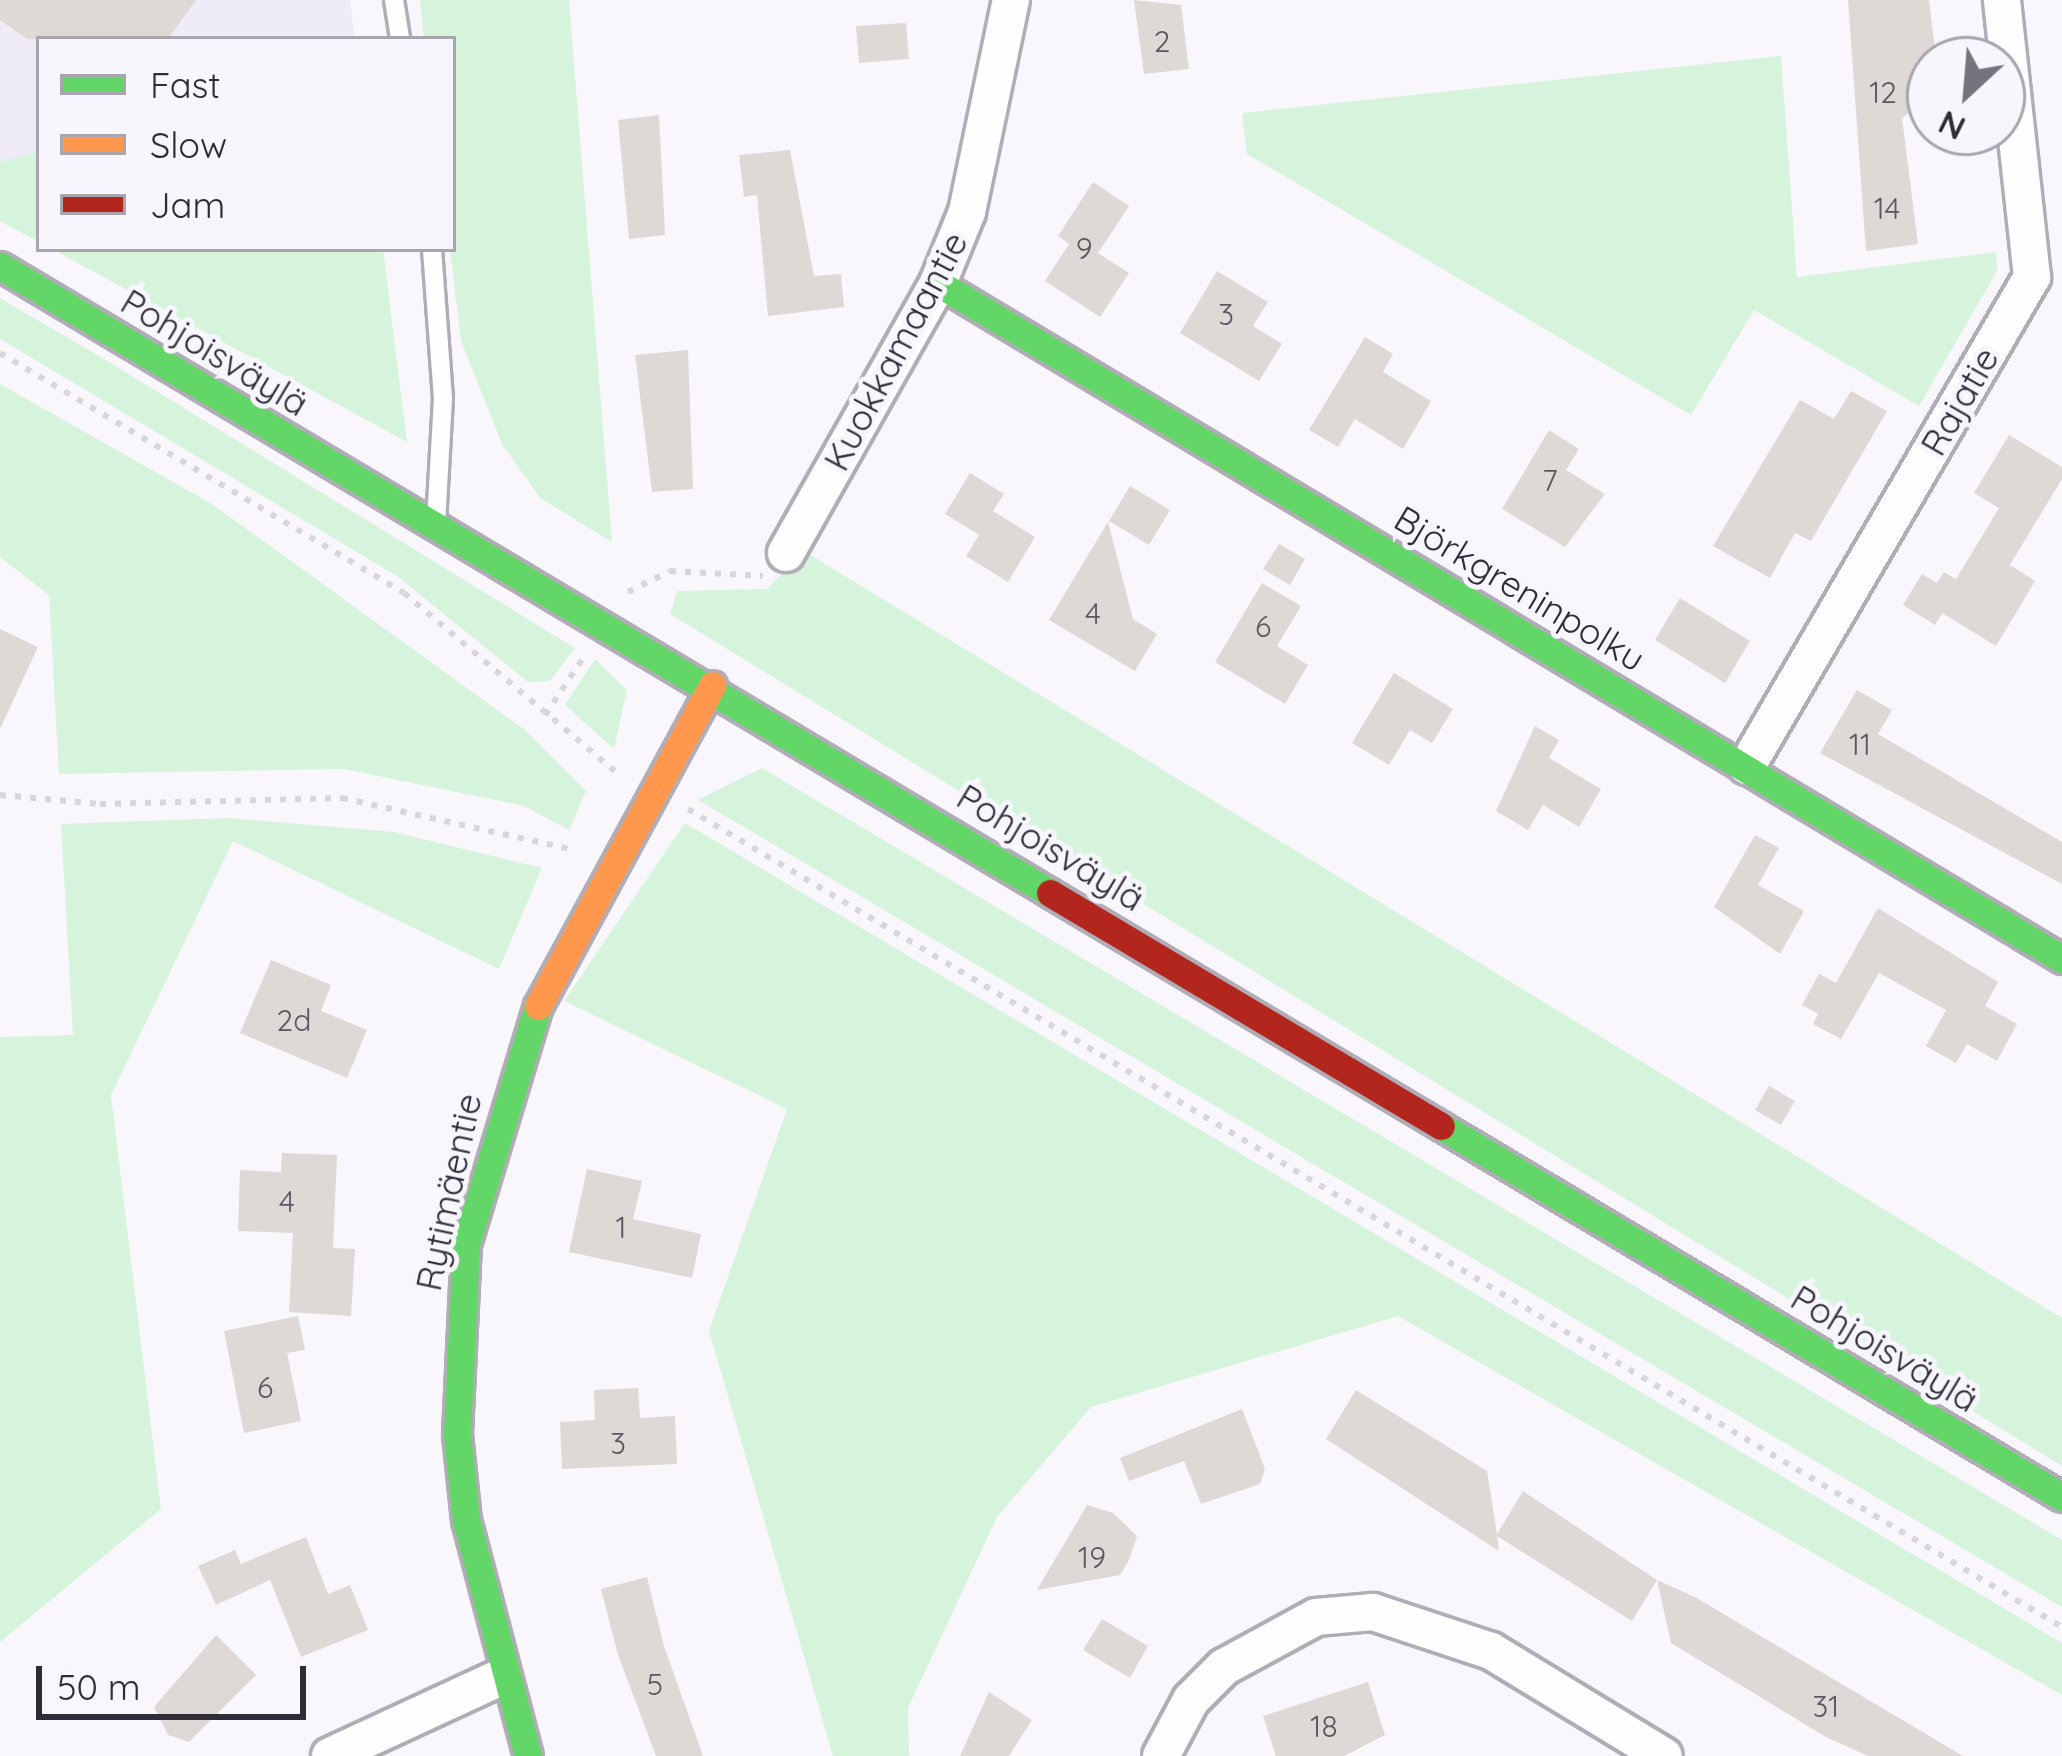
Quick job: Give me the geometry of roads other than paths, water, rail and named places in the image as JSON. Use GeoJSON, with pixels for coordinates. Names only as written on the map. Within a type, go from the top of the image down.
{"type":"FeatureCollection","features":[{"type":"Feature","properties":{"kind":"street","name":"Kuokkamaantie"},"geometry":{"type":"LineString","coordinates":[[786,553],[938,283],[967,212],[1011,0]]}},
{"type":"Feature","properties":{"kind":"street","name":"Rajatie"},"geometry":{"type":"LineString","coordinates":[[1747,766],[2047,277],[2002,0]]}},
{"type":"Feature","properties":{"kind":"street","name":"Pohjoisväylä"},"geometry":{"type":"LineString","coordinates":[[0,266],[712,686],[2062,1497]]}},
{"type":"Feature","properties":{"kind":"street","name":"Björkgreninpolku"},"geometry":{"type":"LineString","coordinates":[[938,283],[2062,958]]}},
{"type":"Feature","properties":{"kind":"street","name":"Rytimäentie"},"geometry":{"type":"LineString","coordinates":[[528,1756],[501,1677],[457,1434],[466,1244],[514,1063],[544,986],[712,686]]}},
{"type":"Feature","properties":{"kind":"street"},"geometry":{"type":"LineString","coordinates":[[1161,1756],[1191,1700],[1224,1666],[1316,1618],[1373,1612],[1491,1651],[1664,1756]]}},
{"type":"Feature","properties":{"kind":"street"},"geometry":{"type":"LineString","coordinates":[[330,1756],[501,1677]]}},
{"type":"Feature","properties":{"kind":"lane"},"geometry":{"type":"LineString","coordinates":[[394,0],[400,36]]}},
{"type":"Feature","properties":{"kind":"lane"},"geometry":{"type":"LineString","coordinates":[[432,252],[443,398],[436,527]]}}]}
